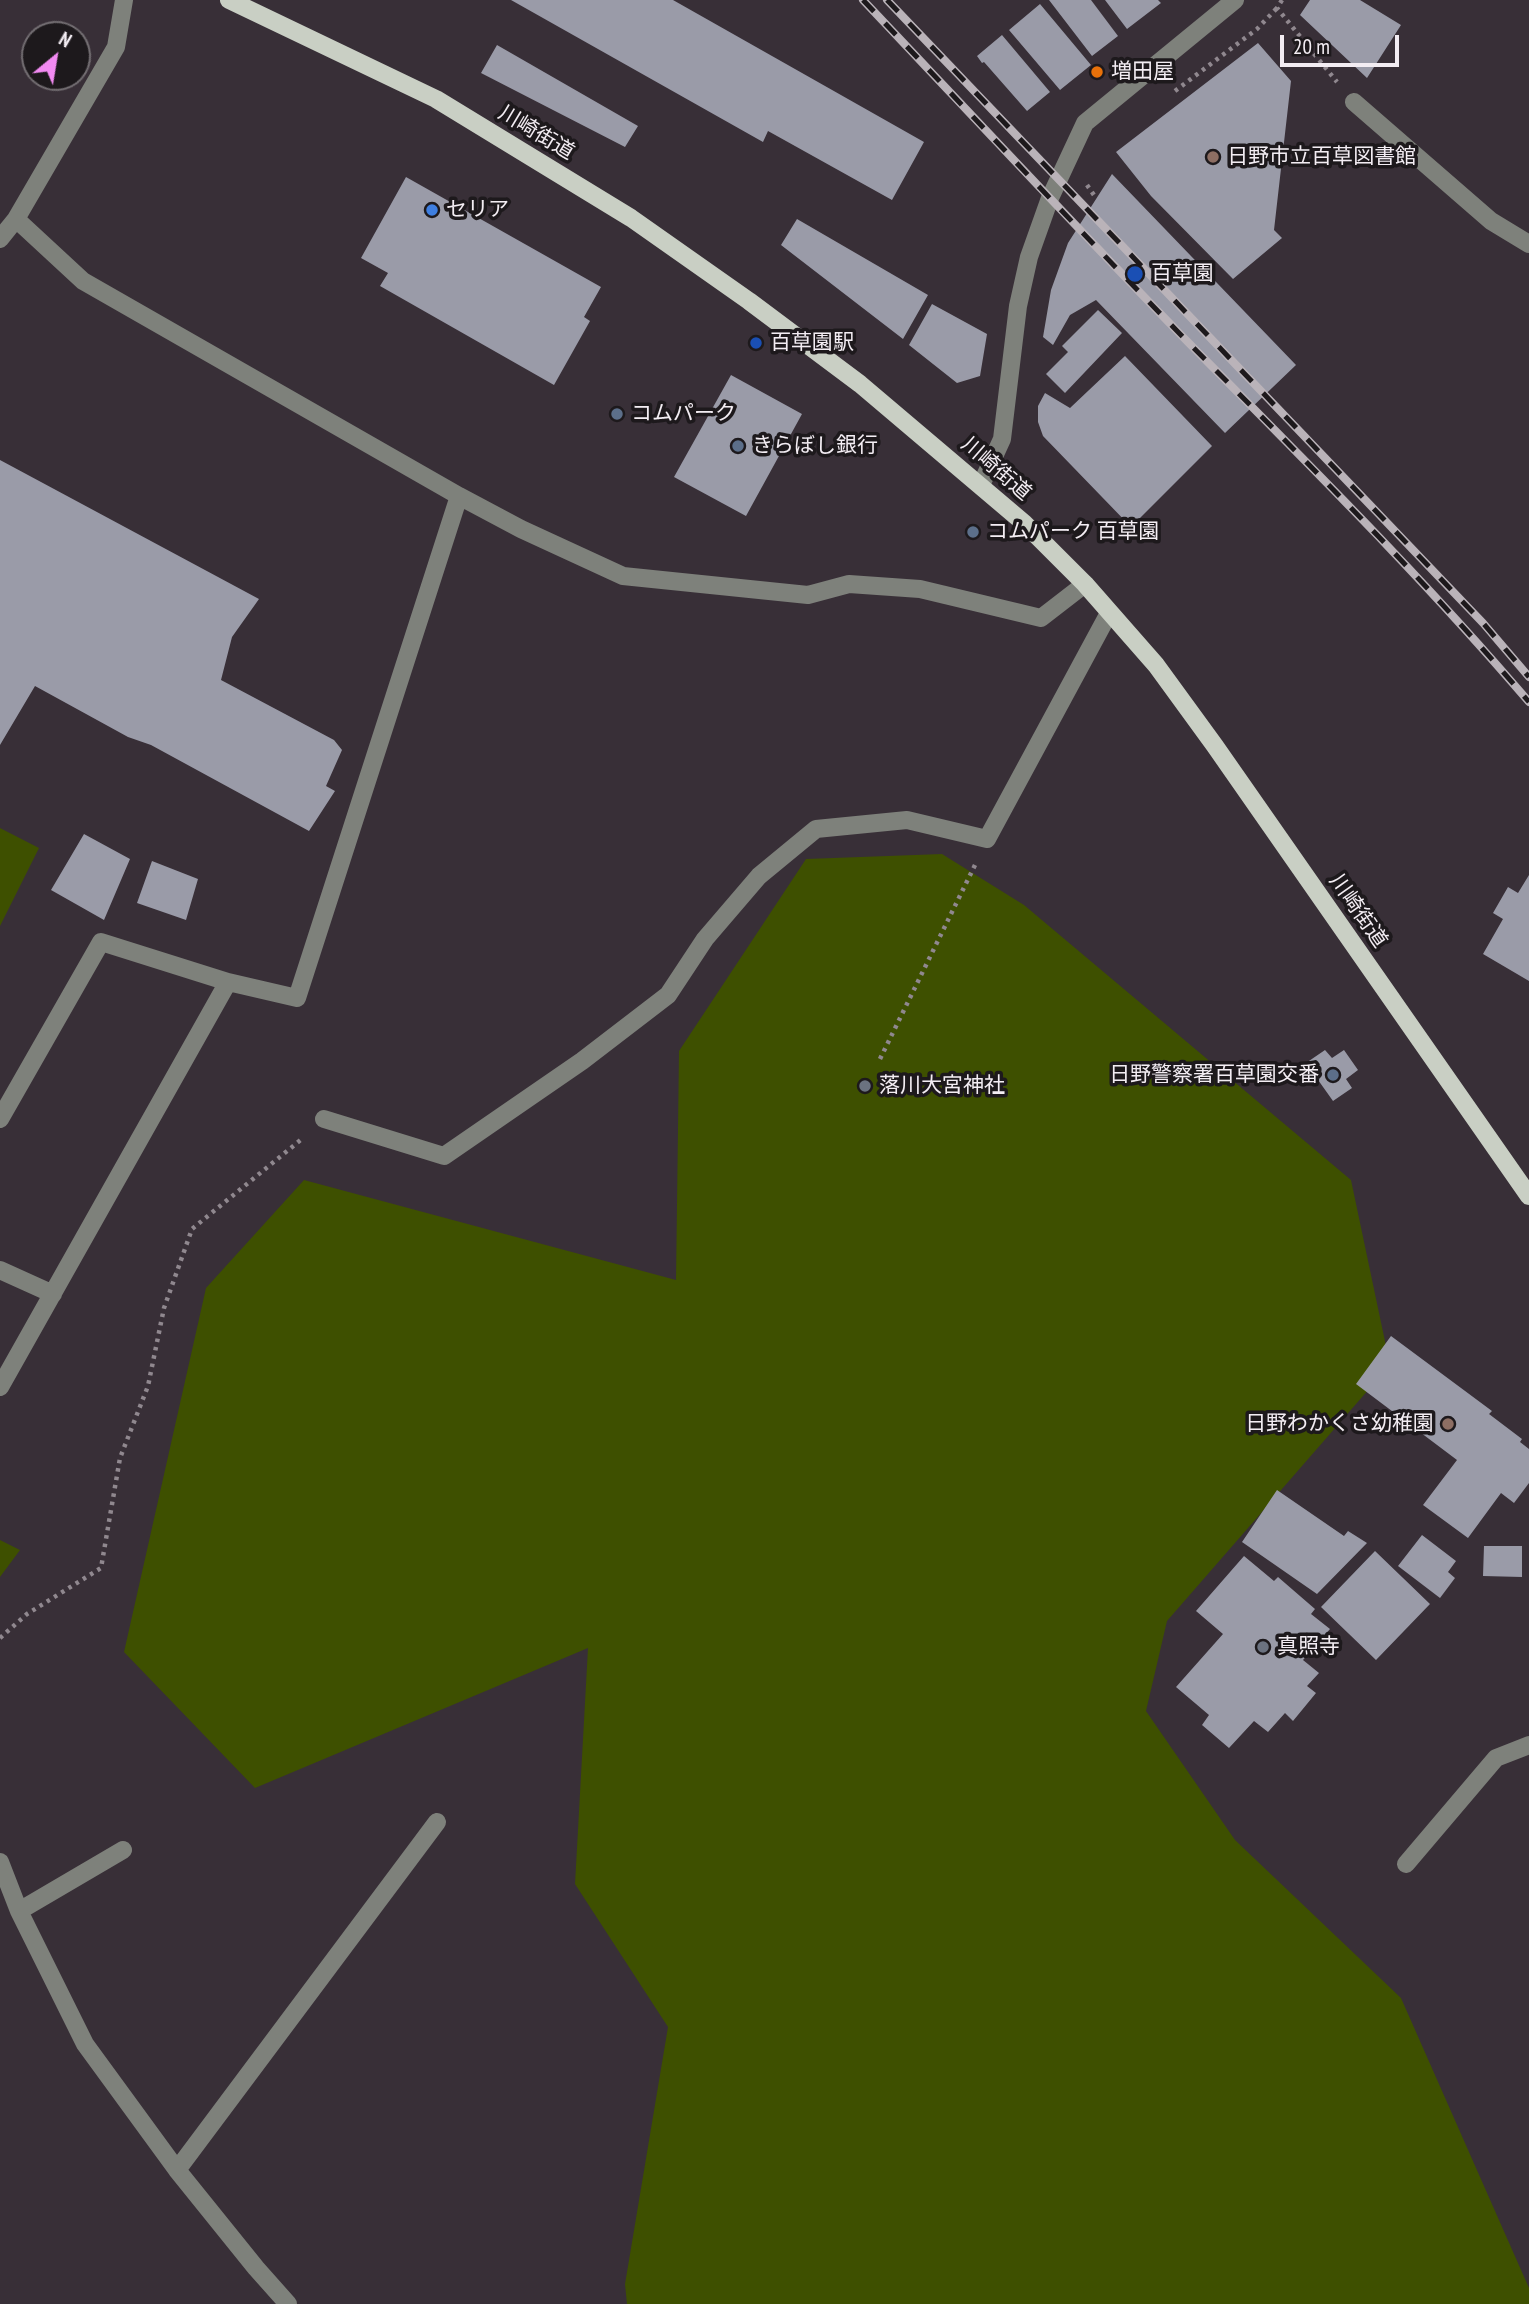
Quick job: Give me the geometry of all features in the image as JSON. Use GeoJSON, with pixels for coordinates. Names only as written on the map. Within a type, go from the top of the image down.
{"type":"FeatureCollection","features":[{"type":"Feature","properties":{"kind":"main road","name":"川崎街道"},"geometry":{"type":"LineString","coordinates":[[229,0],[436,99],[631,218],[860,384],[981,485],[1085,584],[1156,666],[1215,746],[1529,1196]]}},
{"type":"Feature","properties":{"kind":"street"},"geometry":{"type":"LineString","coordinates":[[0,239],[16,219],[116,47],[124,0]]}},
{"type":"Feature","properties":{"kind":"street"},"geometry":{"type":"LineString","coordinates":[[981,485],[1002,439],[1018,306],[1029,257],[1044,213],[1085,123],[1236,0]]}},
{"type":"Feature","properties":{"kind":"street"},"geometry":{"type":"LineString","coordinates":[[1354,102],[1491,221],[1529,244]]}},
{"type":"Feature","properties":{"kind":"street"},"geometry":{"type":"LineString","coordinates":[[16,219],[83,281],[459,496],[521,529],[624,576],[808,595],[849,584],[920,589],[1041,618],[1085,584]]}},
{"type":"Feature","properties":{"kind":"street"},"geometry":{"type":"LineString","coordinates":[[0,1119],[101,942],[228,982],[297,998],[459,496]]}},
{"type":"Feature","properties":{"kind":"street"},"geometry":{"type":"LineString","coordinates":[[324,1119],[444,1156],[582,1061],[668,995],[705,939],[759,876],[816,829],[907,820],[987,839],[1109,613]]}},
{"type":"Feature","properties":{"kind":"street"},"geometry":{"type":"LineString","coordinates":[[0,1387],[228,982]]}},
{"type":"Feature","properties":{"kind":"street"},"geometry":{"type":"LineString","coordinates":[[0,1270],[53,1294]]}},
{"type":"Feature","properties":{"kind":"street"},"geometry":{"type":"LineString","coordinates":[[1406,1864],[1496,1758],[1529,1745]]}},
{"type":"Feature","properties":{"kind":"street"},"geometry":{"type":"LineString","coordinates":[[177,2170],[437,1822]]}},
{"type":"Feature","properties":{"kind":"street"},"geometry":{"type":"LineString","coordinates":[[19,1911],[123,1850]]}},
{"type":"Feature","properties":{"kind":"street"},"geometry":{"type":"LineString","coordinates":[[0,1863],[19,1911],[85,2044],[177,2170],[288,2304]]}},
{"type":"Feature","properties":{"kind":"path"},"geometry":{"type":"LineString","coordinates":[[1166,98],[1257,29],[1282,0]]}},
{"type":"Feature","properties":{"kind":"path"},"geometry":{"type":"LineString","coordinates":[[1277,8],[1354,102]]}},
{"type":"Feature","properties":{"kind":"path"},"geometry":{"type":"LineString","coordinates":[[1082,193],[1086,184],[1096,198]]}},
{"type":"Feature","properties":{"kind":"path"},"geometry":{"type":"LineString","coordinates":[[880,1059],[987,839]]}},
{"type":"Feature","properties":{"kind":"path"},"geometry":{"type":"LineString","coordinates":[[0,1639],[27,1614],[101,1568],[120,1458],[148,1386],[164,1308],[192,1229],[266,1171],[324,1119]]}},
{"type":"Feature","properties":{"kind":"green space"},"geometry":{"type":"Polygon","coordinates":[[[0,828],[39,848],[0,926],[0,828]]]}},
{"type":"Feature","properties":{"kind":"green space"},"geometry":{"type":"Polygon","coordinates":[[[942,854],[1024,905],[1351,1180],[1390,1365],[1167,1621],[1146,1711],[1235,1840],[1401,1998],[1529,2288],[1529,2304],[627,2304],[625,2284],[668,2027],[575,1884],[588,1648],[255,1788],[124,1652],[206,1288],[304,1180],[676,1280],[679,1051],[806,859],[942,854]]]}},
{"type":"Feature","properties":{"kind":"green space"},"geometry":{"type":"Polygon","coordinates":[[[0,1540],[20,1550],[0,1577],[0,1540]]]}},
{"type":"Feature","properties":{"kind":"building"},"geometry":{"type":"Polygon","coordinates":[[[511,0],[673,0],[924,142],[892,200],[768,131],[763,142],[511,0]]]}},
{"type":"Feature","properties":{"kind":"building"},"geometry":{"type":"Polygon","coordinates":[[[1049,0],[1091,0],[1118,36],[1092,56],[1049,0]]]}},
{"type":"Feature","properties":{"kind":"building"},"geometry":{"type":"Polygon","coordinates":[[[1105,0],[1158,0],[1161,3],[1127,29],[1105,0]]]}},
{"type":"Feature","properties":{"kind":"building"},"geometry":{"type":"Polygon","coordinates":[[[1310,0],[1360,0],[1401,25],[1367,78],[1300,15],[1310,0]]]}},
{"type":"Feature","properties":{"kind":"building"},"geometry":{"type":"Polygon","coordinates":[[[1040,4],[1091,65],[1060,90],[1009,30],[1040,4]]]}},
{"type":"Feature","properties":{"kind":"building"},"geometry":{"type":"Polygon","coordinates":[[[1002,35],[1050,92],[1027,111],[977,56],[1002,35]]]}},
{"type":"Feature","properties":{"kind":"building"},"geometry":{"type":"Polygon","coordinates":[[[1258,43],[1291,81],[1274,230],[1282,238],[1233,279],[1151,196],[1116,152],[1258,43]]]}},
{"type":"Feature","properties":{"kind":"building"},"geometry":{"type":"Polygon","coordinates":[[[497,45],[638,126],[625,147],[481,73],[497,45]]]}},
{"type":"Feature","properties":{"kind":"building"},"geometry":{"type":"Polygon","coordinates":[[[1112,174],[1296,365],[1225,433],[1096,300],[1070,315],[1053,345],[1043,337],[1051,290],[1068,243],[1112,174]]]}},
{"type":"Feature","properties":{"kind":"building"},"geometry":{"type":"Polygon","coordinates":[[[406,177],[601,287],[584,317],[590,321],[554,385],[380,286],[388,273],[361,258],[406,177]]]}},
{"type":"Feature","properties":{"kind":"building"},"geometry":{"type":"Polygon","coordinates":[[[797,219],[928,295],[903,339],[781,245],[797,219]]]}},
{"type":"Feature","properties":{"kind":"building"},"geometry":{"type":"Polygon","coordinates":[[[932,304],[987,334],[980,376],[957,383],[909,345],[932,304]]]}},
{"type":"Feature","properties":{"kind":"building"},"geometry":{"type":"Polygon","coordinates":[[[1098,310],[1122,333],[1065,393],[1046,374],[1068,352],[1062,346],[1098,310]]]}},
{"type":"Feature","properties":{"kind":"building"},"geometry":{"type":"Polygon","coordinates":[[[1125,356],[1212,446],[1131,527],[1043,436],[1038,422],[1038,406],[1045,393],[1070,408],[1125,356]]]}},
{"type":"Feature","properties":{"kind":"building","name":"きらぼし銀行"},"geometry":{"type":"Polygon","coordinates":[[[731,375],[802,414],[746,516],[674,477],[731,375]]]}},
{"type":"Feature","properties":{"kind":"building"},"geometry":{"type":"Polygon","coordinates":[[[0,460],[259,599],[232,637],[221,680],[334,740],[342,750],[326,786],[335,791],[309,831],[151,745],[128,737],[35,686],[0,745],[0,460]]]}},
{"type":"Feature","properties":{"kind":"building"},"geometry":{"type":"Polygon","coordinates":[[[84,834],[130,859],[104,920],[51,890],[84,834]]]}},
{"type":"Feature","properties":{"kind":"building"},"geometry":{"type":"Polygon","coordinates":[[[152,861],[198,879],[186,920],[137,903],[152,861]]]}},
{"type":"Feature","properties":{"kind":"building"},"geometry":{"type":"Polygon","coordinates":[[[1529,875],[1529,981],[1483,954],[1503,919],[1493,913],[1508,887],[1518,893],[1529,875]]]}},
{"type":"Feature","properties":{"kind":"building","name":"日野警察署百草園交番"},"geometry":{"type":"Polygon","coordinates":[[[1325,1050],[1332,1058],[1344,1050],[1358,1070],[1346,1079],[1352,1088],[1333,1101],[1306,1063],[1325,1050]]]}},
{"type":"Feature","properties":{"kind":"building"},"geometry":{"type":"Polygon","coordinates":[[[1391,1336],[1492,1411],[1489,1414],[1522,1439],[1520,1442],[1529,1449],[1529,1483],[1514,1503],[1501,1493],[1468,1538],[1423,1505],[1457,1460],[1356,1384],[1391,1336]]]}},
{"type":"Feature","properties":{"kind":"building"},"geometry":{"type":"Polygon","coordinates":[[[1277,1490],[1344,1536],[1348,1531],[1367,1543],[1317,1594],[1242,1542],[1277,1490]]]}},
{"type":"Feature","properties":{"kind":"building"},"geometry":{"type":"Polygon","coordinates":[[[1422,1535],[1456,1561],[1448,1572],[1455,1578],[1440,1598],[1398,1566],[1422,1535]]]}},
{"type":"Feature","properties":{"kind":"building"},"geometry":{"type":"Polygon","coordinates":[[[1484,1546],[1522,1546],[1522,1577],[1483,1576],[1484,1546]]]}},
{"type":"Feature","properties":{"kind":"building"},"geometry":{"type":"Polygon","coordinates":[[[1375,1551],[1430,1604],[1376,1660],[1321,1607],[1375,1551]]]}},
{"type":"Feature","properties":{"kind":"building","name":"真照寺"},"geometry":{"type":"Polygon","coordinates":[[[1244,1556],[1274,1581],[1278,1577],[1315,1609],[1311,1614],[1330,1629],[1303,1660],[1319,1673],[1307,1686],[1316,1693],[1293,1721],[1285,1713],[1268,1732],[1254,1721],[1229,1748],[1202,1725],[1209,1715],[1176,1687],[1223,1634],[1196,1611],[1244,1556]]]}},
{"type":"Feature","properties":{"kind":"railway"},"geometry":{"type":"LineString","coordinates":[[863,0],[1140,293],[1402,561],[1529,702]]}},
{"type":"Feature","properties":{"kind":"railway"},"geometry":{"type":"LineString","coordinates":[[887,0],[1483,623],[1529,677]]}},
{"type":"Feature","properties":{"kind":"place","name":"増田屋"},"geometry":{"type":"Point","coordinates":[1097,72]}},
{"type":"Feature","properties":{"kind":"place","name":"日野市立百草図書館"},"geometry":{"type":"Point","coordinates":[1213,157]}},
{"type":"Feature","properties":{"kind":"place","name":"セリア"},"geometry":{"type":"Point","coordinates":[432,210]}},
{"type":"Feature","properties":{"kind":"place","name":"百草園"},"geometry":{"type":"Point","coordinates":[1135,274]}},
{"type":"Feature","properties":{"kind":"place","name":"百草園駅"},"geometry":{"type":"Point","coordinates":[756,343]}},
{"type":"Feature","properties":{"kind":"place","name":"コムパーク"},"geometry":{"type":"Point","coordinates":[617,414]}},
{"type":"Feature","properties":{"kind":"place","name":"きらぼし銀行"},"geometry":{"type":"Point","coordinates":[738,446]}},
{"type":"Feature","properties":{"kind":"place","name":"コムパーク 百草園"},"geometry":{"type":"Point","coordinates":[973,532]}},
{"type":"Feature","properties":{"kind":"place","name":"日野警察署百草園交番"},"geometry":{"type":"Point","coordinates":[1333,1075]}},
{"type":"Feature","properties":{"kind":"place","name":"落川大宮神社"},"geometry":{"type":"Point","coordinates":[865,1086]}},
{"type":"Feature","properties":{"kind":"place","name":"日野わかくさ幼稚園"},"geometry":{"type":"Point","coordinates":[1448,1424]}},
{"type":"Feature","properties":{"kind":"place","name":"真照寺"},"geometry":{"type":"Point","coordinates":[1263,1647]}}]}
